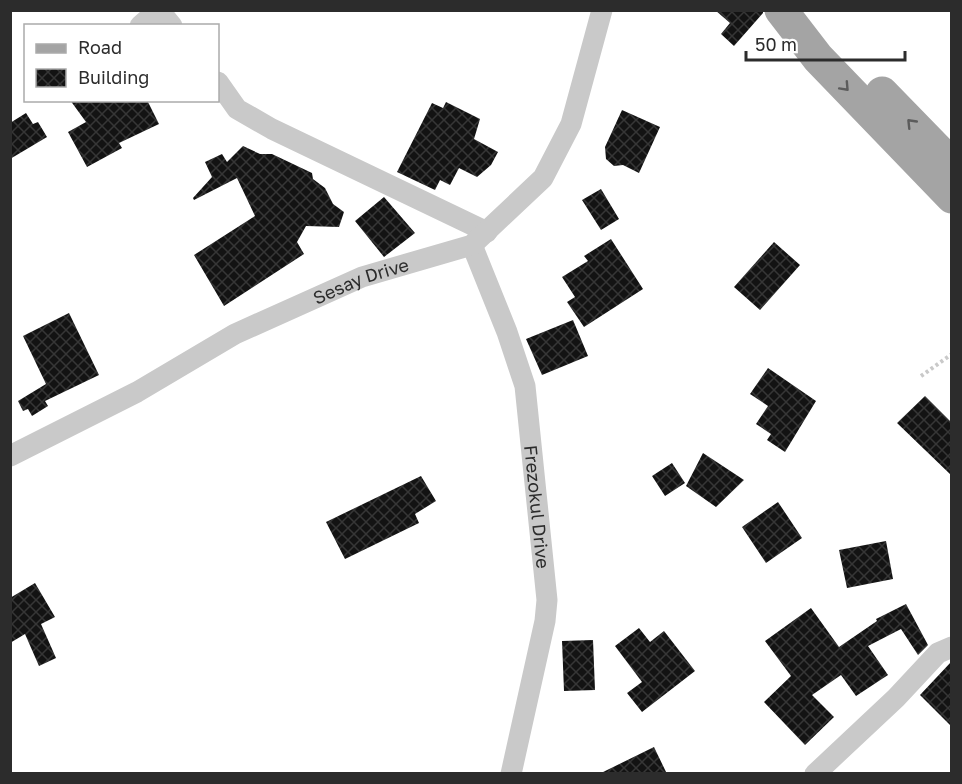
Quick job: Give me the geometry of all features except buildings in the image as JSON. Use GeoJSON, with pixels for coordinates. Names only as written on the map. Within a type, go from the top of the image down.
{"type":"FeatureCollection","features":[{"type":"Feature","properties":{"kind":"main road"},"geometry":{"type":"LineString","coordinates":[[781,10],[818,58],[951,197]]}},
{"type":"Feature","properties":{"kind":"main road"},"geometry":{"type":"LineString","coordinates":[[808,10],[830,40],[951,165]]}},
{"type":"Feature","properties":{"kind":"street","name":"Sesay Drive"},"geometry":{"type":"LineString","coordinates":[[10,456],[137,392],[235,333],[362,277],[480,239],[543,178],[548,169],[571,124],[602,10]]}},
{"type":"Feature","properties":{"kind":"street"},"geometry":{"type":"LineString","coordinates":[[142,24],[156,12],[163,15],[170,24]]}},
{"type":"Feature","properties":{"kind":"street"},"geometry":{"type":"LineString","coordinates":[[219,83],[237,109],[480,239]]}},
{"type":"Feature","properties":{"kind":"street","name":"Frezokul Drive"},"geometry":{"type":"LineString","coordinates":[[480,239],[525,386],[547,600],[545,621],[511,774]]}},
{"type":"Feature","properties":{"kind":"street"},"geometry":{"type":"LineString","coordinates":[[814,774],[896,698],[938,653],[951,647]]}},
{"type":"Feature","properties":{"kind":"path"},"geometry":{"type":"LineString","coordinates":[[921,376],[951,354]]}}]}
